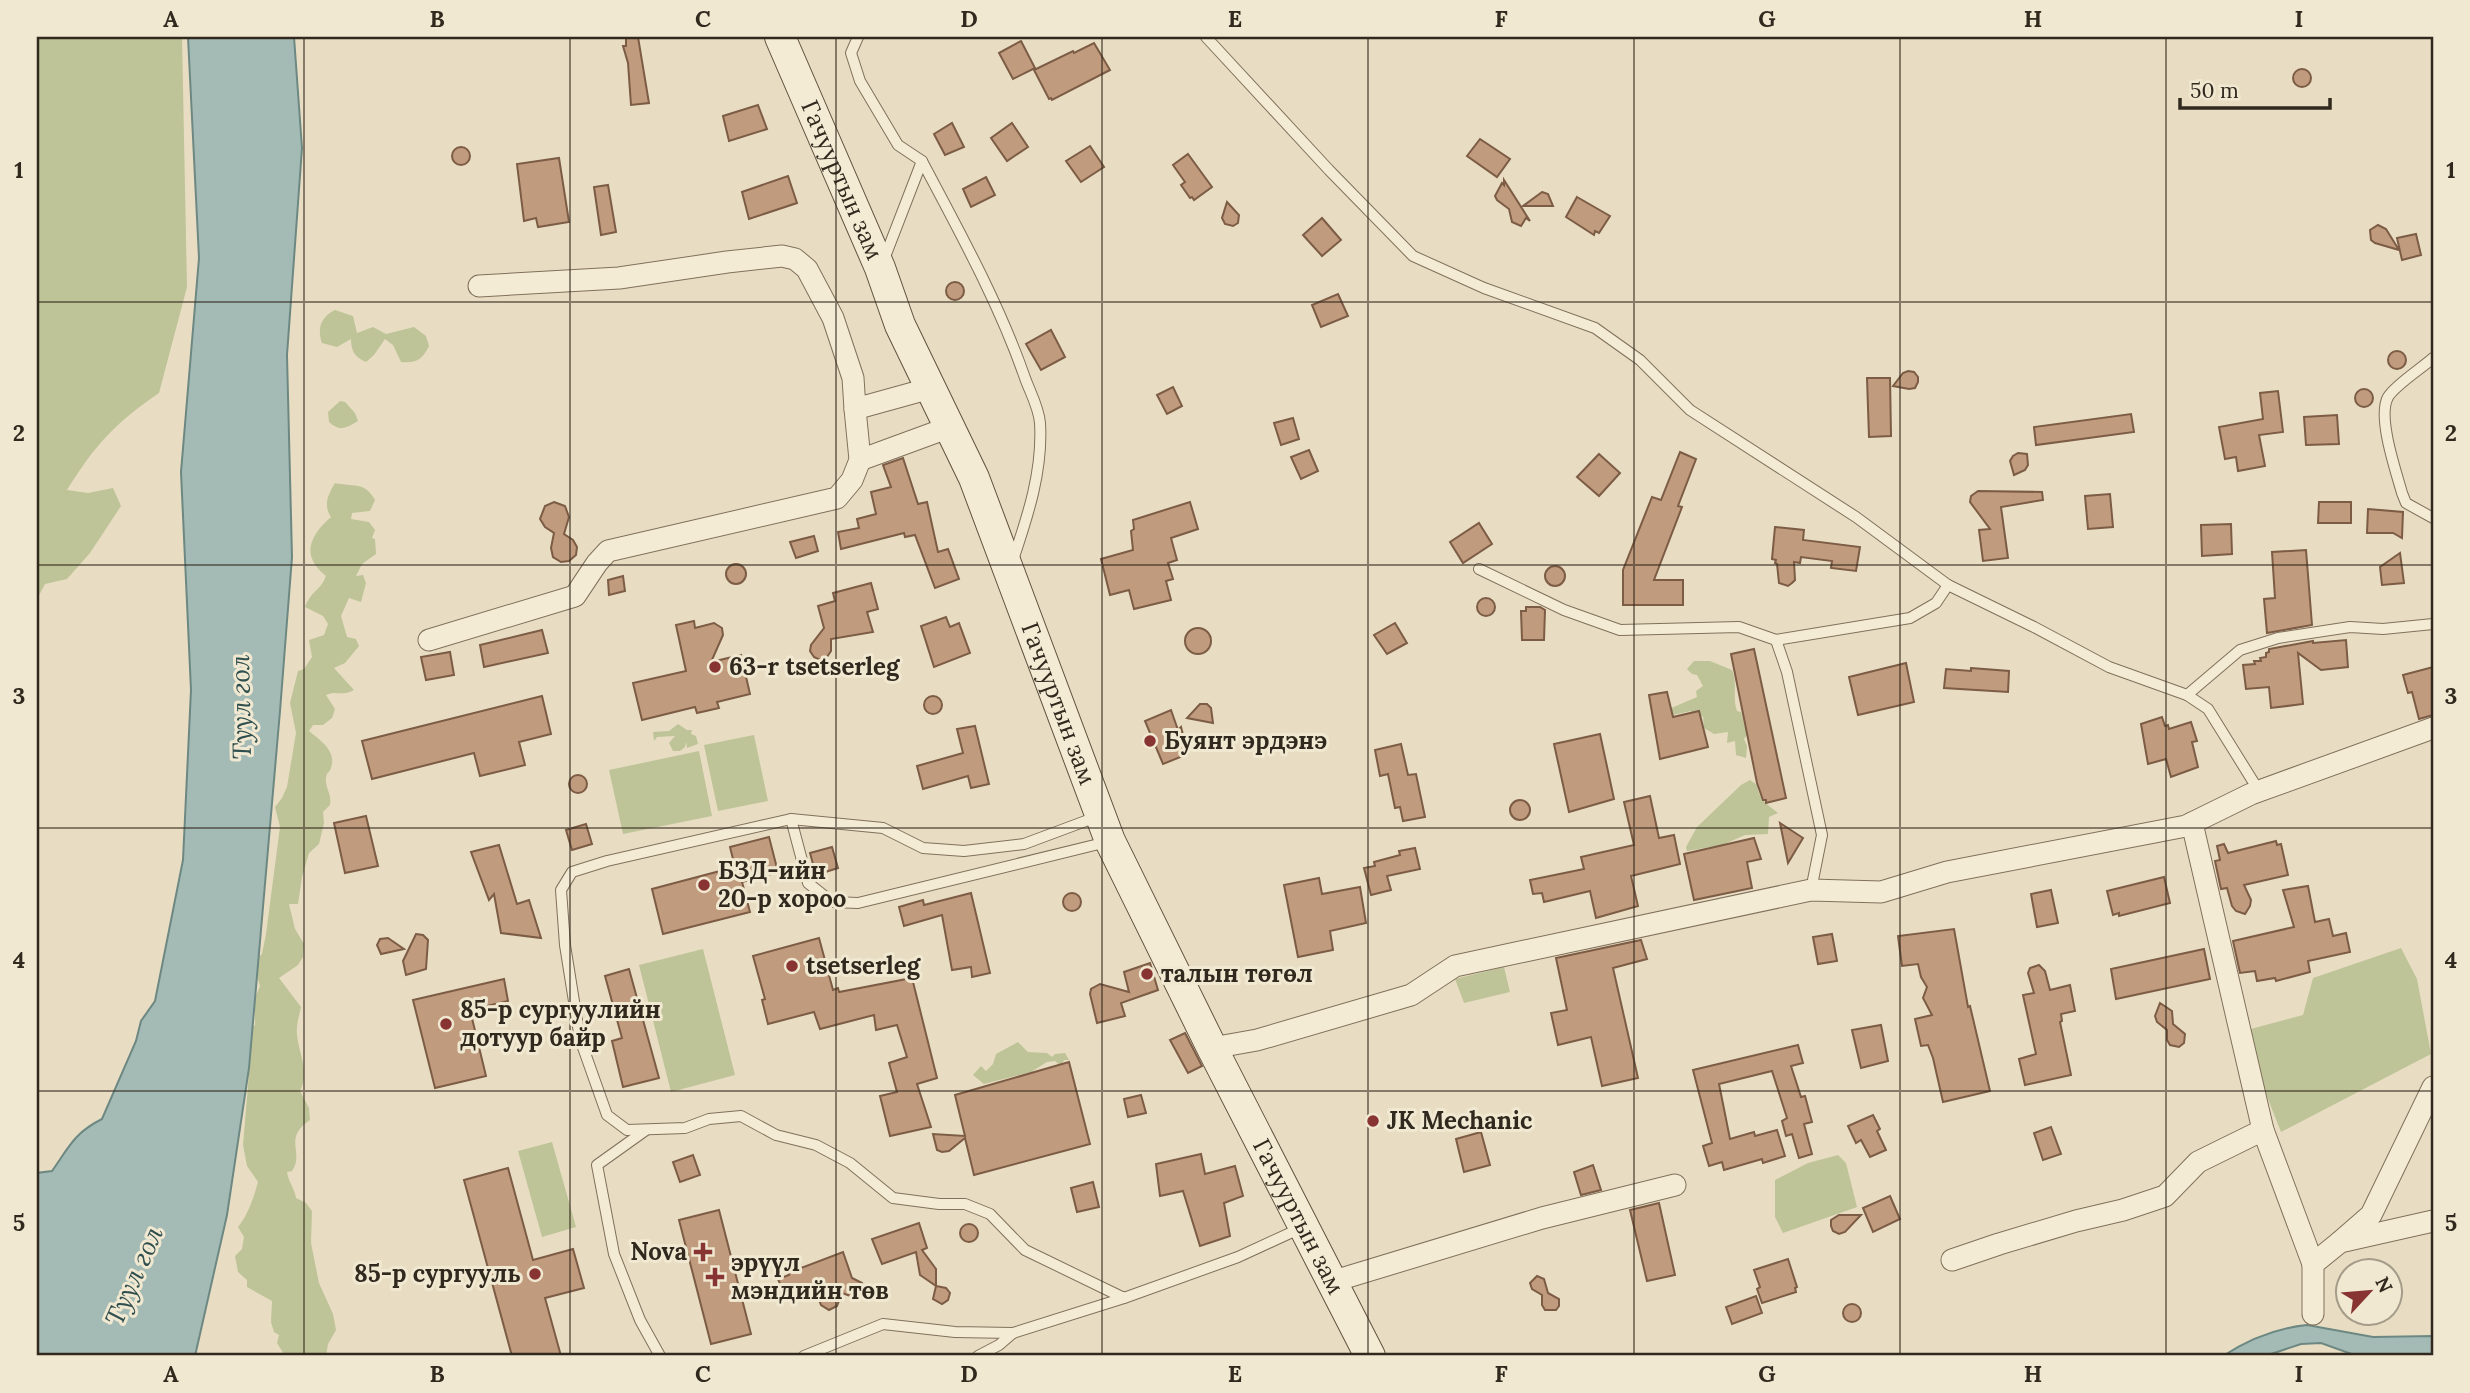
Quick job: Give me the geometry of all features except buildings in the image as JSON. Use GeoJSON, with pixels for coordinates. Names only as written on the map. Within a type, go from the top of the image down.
{"type":"FeatureCollection","features":[{"type":"Feature","properties":{"kind":"main road","name":"Гачууртын зам"},"geometry":{"type":"LineString","coordinates":[[780,37],[880,268],[900,325],[974,478],[1104,829],[1212,1048],[1370,1356]]}},
{"type":"Feature","properties":{"kind":"street"},"geometry":{"type":"LineString","coordinates":[[429,640],[575,596],[608,551],[837,498],[852,480],[860,460],[853,378],[833,318],[807,270],[794,258],[727,261],[619,278],[479,286]]}},
{"type":"Feature","properties":{"kind":"street"},"geometry":{"type":"LineString","coordinates":[[855,409],[931,388]]}},
{"type":"Feature","properties":{"kind":"street"},"geometry":{"type":"LineString","coordinates":[[860,460],[950,427]]}},
{"type":"Feature","properties":{"kind":"street"},"geometry":{"type":"LineString","coordinates":[[1212,1048],[1257,1040],[1411,995],[1454,966],[1811,890],[1881,892],[1947,872],[2192,823],[2259,791],[2433,728]]}},
{"type":"Feature","properties":{"kind":"street"},"geometry":{"type":"LineString","coordinates":[[2192,823],[2263,1130],[2314,1264],[2313,1314]]}},
{"type":"Feature","properties":{"kind":"street"},"geometry":{"type":"LineString","coordinates":[[2314,1264],[2371,1215],[2433,1087]]}},
{"type":"Feature","properties":{"kind":"street"},"geometry":{"type":"LineString","coordinates":[[1952,1260],[2165,1196],[2198,1162],[2263,1130]]}},
{"type":"Feature","properties":{"kind":"street"},"geometry":{"type":"LineString","coordinates":[[1332,1282],[1542,1218],[1675,1185]]}},
{"type":"Feature","properties":{"kind":"street"},"geometry":{"type":"LineString","coordinates":[[2340,1242],[2433,1221]]}},
{"type":"Feature","properties":{"kind":"lane"},"geometry":{"type":"LineString","coordinates":[[858,37],[850,53],[860,81],[898,145],[922,161],[955,222],[1015,348],[1040,420],[1034,497],[1009,573]]}},
{"type":"Feature","properties":{"kind":"lane"},"geometry":{"type":"LineString","coordinates":[[1206,37],[1337,179],[1413,256],[1484,288],[1595,328],[1640,360],[1690,410],[1856,517],[1948,585],[2109,667],[2187,695],[2208,709],[2259,791]]}},
{"type":"Feature","properties":{"kind":"lane"},"geometry":{"type":"LineString","coordinates":[[880,268],[922,161]]}},
{"type":"Feature","properties":{"kind":"lane"},"geometry":{"type":"LineString","coordinates":[[2433,358],[2389,395],[2384,407],[2385,422],[2406,503],[2433,517]]}},
{"type":"Feature","properties":{"kind":"lane"},"geometry":{"type":"LineString","coordinates":[[1479,569],[1564,611],[1620,630],[1739,627],[1776,640],[1910,618],[1936,603],[1948,585]]}},
{"type":"Feature","properties":{"kind":"lane"},"geometry":{"type":"LineString","coordinates":[[2187,695],[2240,650],[2278,638],[2350,627],[2383,629],[2433,624]]}},
{"type":"Feature","properties":{"kind":"lane"},"geometry":{"type":"LineString","coordinates":[[1776,640],[1787,672],[1822,835],[1811,890]]}},
{"type":"Feature","properties":{"kind":"lane"},"geometry":{"type":"LineString","coordinates":[[791,819],[808,883],[832,902],[858,903],[1104,829]]}},
{"type":"Feature","properties":{"kind":"lane"},"geometry":{"type":"LineString","coordinates":[[1104,829],[1024,844],[964,851],[923,848],[883,828],[791,819],[572,872],[561,890],[565,946],[580,1039],[607,1115],[627,1130],[685,1128],[709,1119],[741,1116],[776,1135],[816,1145],[850,1163],[893,1198],[965,1205],[990,1214],[1025,1250],[1124,1298]]}},
{"type":"Feature","properties":{"kind":"lane"},"geometry":{"type":"LineString","coordinates":[[646,1129],[597,1166],[614,1254],[640,1320],[660,1356]]}},
{"type":"Feature","properties":{"kind":"lane"},"geometry":{"type":"LineString","coordinates":[[804,1356],[883,1324],[955,1332],[1013,1333],[1124,1298],[1238,1257],[1304,1227]]}},
{"type":"Feature","properties":{"kind":"lane"},"geometry":{"type":"LineString","coordinates":[[978,1356],[999,1345],[1013,1333]]}},
{"type":"Feature","properties":{"kind":"green space"},"geometry":{"type":"Polygon","coordinates":[[[37,37],[182,37],[187,287],[159,393],[130,414],[107,436],[67,490],[88,493],[113,488],[121,506],[90,553],[67,579],[45,584],[37,599],[37,37]]]}},
{"type":"Feature","properties":{"kind":"green space"},"geometry":{"type":"Polygon","coordinates":[[[335,310],[353,316],[357,333],[373,327],[386,334],[414,327],[426,336],[429,346],[418,360],[401,362],[393,345],[385,339],[366,362],[354,353],[351,339],[337,347],[322,343],[321,324],[326,316],[335,310]]]}},
{"type":"Feature","properties":{"kind":"green space"},"geometry":{"type":"Polygon","coordinates":[[[340,401],[345,402],[355,413],[358,421],[343,428],[329,422],[328,412],[340,401]]]}},
{"type":"Feature","properties":{"kind":"green space"},"geometry":{"type":"Polygon","coordinates":[[[335,483],[363,487],[375,500],[370,511],[352,513],[351,519],[369,522],[375,530],[372,538],[375,539],[376,554],[362,564],[356,576],[363,575],[366,583],[361,602],[349,598],[341,616],[347,637],[356,639],[359,646],[345,663],[334,668],[354,690],[326,695],[335,709],[332,718],[323,725],[313,725],[309,731],[326,746],[332,756],[331,768],[326,778],[330,805],[323,812],[324,823],[319,844],[309,853],[298,904],[289,904],[295,929],[304,944],[303,957],[298,965],[279,978],[301,1007],[297,1032],[304,1077],[300,1091],[309,1108],[310,1120],[297,1133],[295,1164],[292,1171],[287,1172],[296,1198],[306,1203],[312,1211],[311,1243],[319,1283],[333,1314],[336,1330],[328,1344],[326,1356],[285,1356],[277,1343],[279,1335],[274,1332],[271,1322],[272,1301],[247,1287],[247,1280],[238,1272],[235,1256],[242,1249],[244,1237],[238,1227],[248,1211],[258,1182],[247,1166],[243,1145],[251,1050],[247,1043],[247,1031],[255,1025],[255,998],[260,986],[253,962],[262,954],[266,934],[280,827],[275,807],[287,787],[296,733],[290,703],[298,671],[304,669],[312,657],[309,640],[324,635],[328,624],[323,616],[305,607],[326,576],[313,561],[311,546],[313,538],[331,517],[327,500],[335,483]]]}},
{"type":"Feature","properties":{"kind":"green space"},"geometry":{"type":"Polygon","coordinates":[[[1694,661],[1710,661],[1732,670],[1737,711],[1741,712],[1747,735],[1744,739],[1747,746],[1746,758],[1736,755],[1735,741],[1727,743],[1728,732],[1714,734],[1704,728],[1703,716],[1696,720],[1691,711],[1668,716],[1669,709],[1697,697],[1696,691],[1703,686],[1697,675],[1687,669],[1694,661]]]}},
{"type":"Feature","properties":{"kind":"green space"},"geometry":{"type":"Polygon","coordinates":[[[678,724],[692,730],[691,734],[696,736],[698,744],[687,748],[686,742],[680,751],[673,751],[669,743],[675,736],[657,737],[654,741],[653,732],[669,731],[678,724]]]}},
{"type":"Feature","properties":{"kind":"green space"},"geometry":{"type":"Polygon","coordinates":[[[754,735],[768,801],[718,811],[704,745],[754,735]]]}},
{"type":"Feature","properties":{"kind":"green space"},"geometry":{"type":"Polygon","coordinates":[[[699,751],[712,816],[623,834],[609,770],[699,751]]]}},
{"type":"Feature","properties":{"kind":"green space"},"geometry":{"type":"Polygon","coordinates":[[[1750,780],[1757,785],[1764,801],[1778,813],[1769,817],[1768,834],[1745,835],[1722,845],[1687,851],[1686,847],[1697,827],[1741,785],[1750,780]]]}},
{"type":"Feature","properties":{"kind":"green space"},"geometry":{"type":"Polygon","coordinates":[[[2401,948],[2417,979],[2431,1054],[2281,1132],[2261,1081],[2247,1030],[2303,1015],[2313,978],[2401,948]]]}},
{"type":"Feature","properties":{"kind":"green space"},"geometry":{"type":"Polygon","coordinates":[[[703,949],[735,1075],[671,1092],[639,965],[703,949]]]}},
{"type":"Feature","properties":{"kind":"green space"},"geometry":{"type":"Polygon","coordinates":[[[1504,967],[1510,992],[1464,1003],[1455,979],[1504,967]]]}},
{"type":"Feature","properties":{"kind":"green space"},"geometry":{"type":"Polygon","coordinates":[[[1018,1042],[1028,1052],[1047,1053],[1052,1057],[1065,1053],[1069,1060],[1064,1060],[1061,1066],[1055,1061],[1047,1062],[1031,1072],[984,1084],[973,1075],[981,1066],[986,1071],[993,1064],[996,1054],[1018,1042]]]}},
{"type":"Feature","properties":{"kind":"green space"},"geometry":{"type":"Polygon","coordinates":[[[552,1142],[576,1227],[542,1237],[518,1151],[552,1142]]]}},
{"type":"Feature","properties":{"kind":"green space"},"geometry":{"type":"Polygon","coordinates":[[[1838,1155],[1846,1163],[1857,1207],[1783,1233],[1775,1217],[1775,1180],[1808,1163],[1838,1155]]]}},
{"type":"Feature","properties":{"kind":"water","name":"Туул гол"},"geometry":{"type":"Polygon","coordinates":[[[188,37],[294,37],[302,148],[287,355],[292,557],[249,1068],[227,1215],[195,1356],[37,1356],[37,1173],[52,1171],[78,1135],[102,1119],[136,1041],[141,1021],[155,1001],[183,860],[191,690],[181,472],[199,258],[188,37]]]}},
{"type":"Feature","properties":{"kind":"water"},"geometry":{"type":"Polygon","coordinates":[[[2307,1325],[2373,1337],[2433,1336],[2433,1356],[2357,1356],[2321,1343],[2301,1344],[2265,1356],[2223,1356],[2263,1335],[2307,1325]]]}},
{"type":"Feature","properties":{"kind":"place","name":"63-r tsetserleg"},"geometry":{"type":"Point","coordinates":[715,667]}},
{"type":"Feature","properties":{"kind":"place","name":"Буянт эрдэнэ"},"geometry":{"type":"Point","coordinates":[1150,741]}},
{"type":"Feature","properties":{"kind":"place","name":"БЗД-ийн 20-р хороо"},"geometry":{"type":"Point","coordinates":[704,885]}},
{"type":"Feature","properties":{"kind":"place","name":"tsetserleg"},"geometry":{"type":"Point","coordinates":[792,966]}},
{"type":"Feature","properties":{"kind":"place","name":"талын төгөл"},"geometry":{"type":"Point","coordinates":[1147,974]}},
{"type":"Feature","properties":{"kind":"place","name":"85-р сургуулийн дотуур байр"},"geometry":{"type":"Point","coordinates":[446,1024]}},
{"type":"Feature","properties":{"kind":"place","name":"JK Mechanic"},"geometry":{"type":"Point","coordinates":[1373,1121]}},
{"type":"Feature","properties":{"kind":"place","name":"Nova"},"geometry":{"type":"Point","coordinates":[703,1252]}},
{"type":"Feature","properties":{"kind":"place","name":"85-р сургууль"},"geometry":{"type":"Point","coordinates":[535,1274]}},
{"type":"Feature","properties":{"kind":"place","name":"эрүүл мэндийн төв"},"geometry":{"type":"Point","coordinates":[715,1277]}}]}
